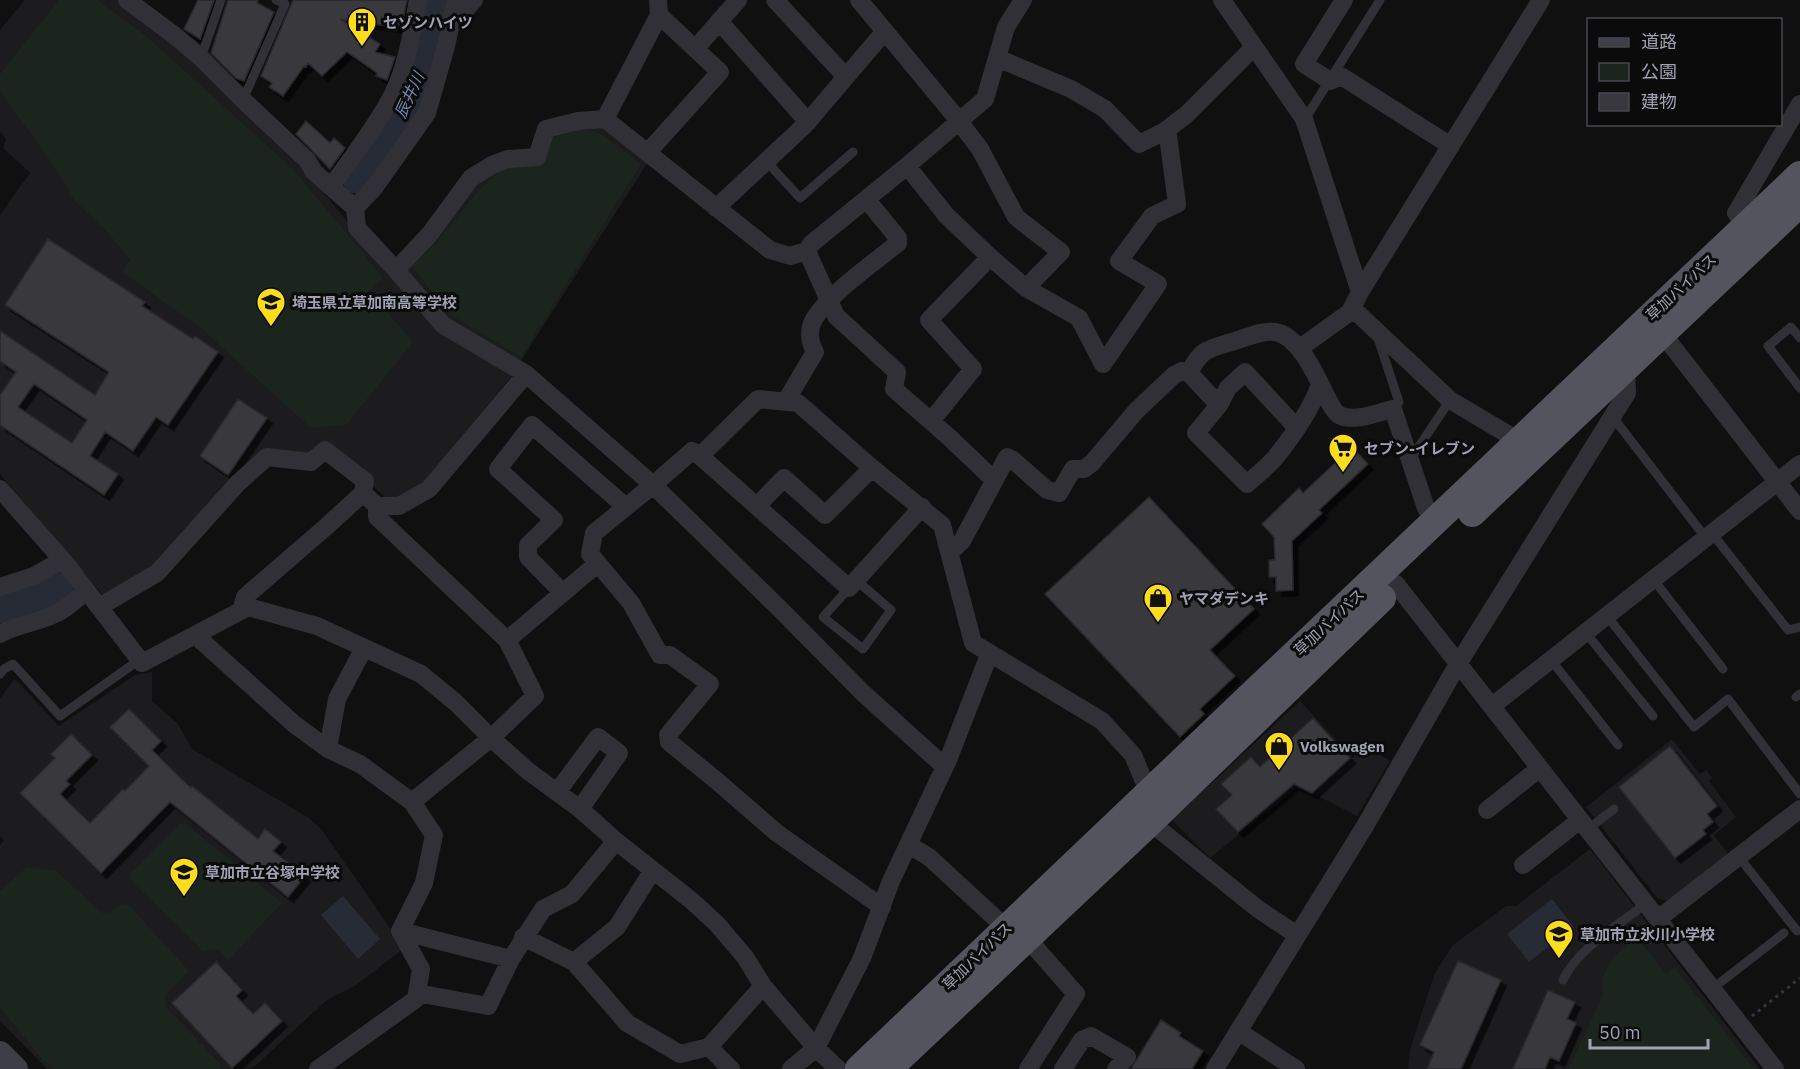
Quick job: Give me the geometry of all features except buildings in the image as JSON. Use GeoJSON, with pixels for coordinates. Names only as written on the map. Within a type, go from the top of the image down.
{"type":"FeatureCollection","features":[{"type":"Feature","properties":{"kind":"highway","name":"草加バイパス"},"geometry":{"type":"LineString","coordinates":[[1158,804],[1434,522],[1800,176]]}},
{"type":"Feature","properties":{"kind":"highway","name":"草加バイパス"},"geometry":{"type":"LineString","coordinates":[[859,1069],[1016,933],[1158,804],[1396,584],[1800,203]]}},
{"type":"Feature","properties":{"kind":"highway","name":"草加バイパス"},"geometry":{"type":"LineString","coordinates":[[888,1069],[1016,933]]}},
{"type":"Feature","properties":{"kind":"street"},"geometry":{"type":"LineString","coordinates":[[127,0],[199,56],[307,160],[314,172],[355,208],[357,228],[443,325],[526,374],[654,485],[863,693],[945,767]]}},
{"type":"Feature","properties":{"kind":"street"},"geometry":{"type":"LineString","coordinates":[[331,187],[380,117],[393,92],[409,46],[418,0]]}},
{"type":"Feature","properties":{"kind":"street"},"geometry":{"type":"LineString","coordinates":[[355,208],[374,188],[427,113],[456,0]]}},
{"type":"Feature","properties":{"kind":"street"},"geometry":{"type":"LineString","coordinates":[[450,27],[474,0]]}},
{"type":"Feature","properties":{"kind":"street"},"geometry":{"type":"LineString","coordinates":[[695,49],[738,0]]}},
{"type":"Feature","properties":{"kind":"street"},"geometry":{"type":"LineString","coordinates":[[776,0],[846,77]]}},
{"type":"Feature","properties":{"kind":"street"},"geometry":{"type":"LineString","coordinates":[[859,0],[980,149],[1016,217],[1061,252],[1026,288]]}},
{"type":"Feature","properties":{"kind":"street"},"geometry":{"type":"LineString","coordinates":[[396,270],[429,235],[471,178],[492,165],[508,159],[537,157],[546,129],[578,121],[605,119],[770,250],[790,256],[807,251],[811,244],[985,99],[1006,27],[1023,0]]}},
{"type":"Feature","properties":{"kind":"street"},"geometry":{"type":"LineString","coordinates":[[1222,0],[1304,119],[1356,300],[1376,331],[1450,400],[1519,441]]}},
{"type":"Feature","properties":{"kind":"street"},"geometry":{"type":"LineString","coordinates":[[1344,0],[1304,64],[1330,81],[1341,76],[1451,146]]}},
{"type":"Feature","properties":{"kind":"street"},"geometry":{"type":"LineString","coordinates":[[1300,348],[1350,312],[1541,0]]}},
{"type":"Feature","properties":{"kind":"street"},"geometry":{"type":"LineString","coordinates":[[605,119],[658,8],[695,49],[720,72],[648,152]]}},
{"type":"Feature","properties":{"kind":"street"},"geometry":{"type":"LineString","coordinates":[[719,21],[808,122]]}},
{"type":"Feature","properties":{"kind":"street"},"geometry":{"type":"LineString","coordinates":[[716,208],[808,122],[885,31]]}},
{"type":"Feature","properties":{"kind":"street"},"geometry":{"type":"LineString","coordinates":[[997,58],[1071,89],[1105,109],[1139,144],[1165,131],[1185,115],[1254,47]]}},
{"type":"Feature","properties":{"kind":"street"},"geometry":{"type":"LineString","coordinates":[[1747,226],[1737,213],[1800,104]]}},
{"type":"Feature","properties":{"kind":"street"},"geometry":{"type":"LineString","coordinates":[[907,166],[946,215],[990,257],[1026,288],[1078,318],[1103,364],[1158,284],[1119,261],[1152,216],[1177,204],[1168,136],[1165,131]]}},
{"type":"Feature","properties":{"kind":"street"},"geometry":{"type":"LineString","coordinates":[[786,401],[815,352],[810,343],[812,323],[828,300],[898,243],[898,238],[866,199]]}},
{"type":"Feature","properties":{"kind":"street"},"geometry":{"type":"LineString","coordinates":[[807,251],[836,316],[897,372],[894,389],[994,480]]}},
{"type":"Feature","properties":{"kind":"street"},"geometry":{"type":"LineString","coordinates":[[931,421],[973,369],[929,320],[990,257]]}},
{"type":"Feature","properties":{"kind":"street"},"geometry":{"type":"LineString","coordinates":[[1189,374],[1195,361],[1208,348],[1257,333],[1276,332],[1288,338],[1300,348],[1332,407],[1339,415],[1364,416],[1393,409],[1426,508],[1434,522]]}},
{"type":"Feature","properties":{"kind":"street"},"geometry":{"type":"LineString","coordinates":[[1662,333],[1800,511]]}},
{"type":"Feature","properties":{"kind":"street"},"geometry":{"type":"LineString","coordinates":[[1215,1069],[1365,826],[1458,664],[1627,393],[1626,368]]}},
{"type":"Feature","properties":{"kind":"street"},"geometry":{"type":"LineString","coordinates":[[950,552],[962,541],[1007,457],[1047,490],[1059,493],[1073,469],[1084,469],[1092,463],[1136,411],[1174,375],[1182,371],[1189,374],[1219,405]]}},
{"type":"Feature","properties":{"kind":"street"},"geometry":{"type":"LineString","coordinates":[[1296,427],[1245,372],[1228,388],[1219,405],[1196,433],[1247,484],[1274,459],[1296,427],[1316,396],[1320,386]]}},
{"type":"Feature","properties":{"kind":"street"},"geometry":{"type":"LineString","coordinates":[[363,493],[377,506],[399,506],[429,489],[526,374]]}},
{"type":"Feature","properties":{"kind":"street"},"geometry":{"type":"LineString","coordinates":[[700,456],[758,399],[798,403],[942,525],[972,643],[1102,721],[1133,755],[1143,779],[1158,804],[1258,909],[1297,935]]}},
{"type":"Feature","properties":{"kind":"street"},"geometry":{"type":"LineString","coordinates":[[562,593],[528,557],[528,545],[554,520],[498,469],[532,425],[626,507]]}},
{"type":"Feature","properties":{"kind":"street"},"geometry":{"type":"LineString","coordinates":[[99,607],[157,573],[238,483],[267,457],[311,462],[325,450],[365,481],[363,493],[245,597],[241,611]]}},
{"type":"Feature","properties":{"kind":"street"},"geometry":{"type":"LineString","coordinates":[[882,906],[777,833],[669,742],[668,735],[710,684],[670,655],[660,655],[631,603],[590,554],[594,533],[692,451],[852,584],[922,507]]}},
{"type":"Feature","properties":{"kind":"street"},"geometry":{"type":"LineString","coordinates":[[1492,706],[1800,464]]}},
{"type":"Feature","properties":{"kind":"street"},"geometry":{"type":"LineString","coordinates":[[757,506],[784,478],[825,515],[872,468]]}},
{"type":"Feature","properties":{"kind":"street"},"geometry":{"type":"LineString","coordinates":[[0,489],[62,561],[142,663],[248,607],[317,626],[421,674],[455,702],[528,771],[580,808],[616,841],[692,901],[717,924],[745,957],[763,987],[816,1048],[838,1069]]}},
{"type":"Feature","properties":{"kind":"street"},"geometry":{"type":"LineString","coordinates":[[377,506],[377,517],[507,640],[535,696],[491,738],[412,802]]}},
{"type":"Feature","properties":{"kind":"street"},"geometry":{"type":"LineString","coordinates":[[0,587],[34,576],[62,561]]}},
{"type":"Feature","properties":{"kind":"street"},"geometry":{"type":"LineString","coordinates":[[507,640],[597,564]]}},
{"type":"Feature","properties":{"kind":"street"},"geometry":{"type":"LineString","coordinates":[[1396,584],[1775,1069]]}},
{"type":"Feature","properties":{"kind":"street"},"geometry":{"type":"LineString","coordinates":[[0,634],[8,629],[55,614],[86,591]]}},
{"type":"Feature","properties":{"kind":"street"},"geometry":{"type":"LineString","coordinates":[[195,635],[294,724],[328,749],[360,764],[412,802],[434,835],[424,883],[400,931]]}},
{"type":"Feature","properties":{"kind":"street"},"geometry":{"type":"LineString","coordinates":[[328,749],[337,699],[364,648]]}},
{"type":"Feature","properties":{"kind":"street"},"geometry":{"type":"LineString","coordinates":[[791,1069],[816,1048],[862,958],[891,881],[945,767],[989,655]]}},
{"type":"Feature","properties":{"kind":"street"},"geometry":{"type":"LineString","coordinates":[[557,792],[598,737],[619,753],[580,808]]}},
{"type":"Feature","properties":{"kind":"street"},"geometry":{"type":"LineString","coordinates":[[1488,810],[1540,768]]}},
{"type":"Feature","properties":{"kind":"street"},"geometry":{"type":"LineString","coordinates":[[1658,920],[1719,867],[1739,857],[1800,808]]}},
{"type":"Feature","properties":{"kind":"street"},"geometry":{"type":"LineString","coordinates":[[1524,865],[1584,825]]}},
{"type":"Feature","properties":{"kind":"street"},"geometry":{"type":"LineString","coordinates":[[417,993],[488,1006],[511,959],[543,909],[572,894],[616,841]]}},
{"type":"Feature","properties":{"kind":"street"},"geometry":{"type":"LineString","coordinates":[[909,844],[929,857],[1016,933],[1076,994],[1030,1068]]}},
{"type":"Feature","properties":{"kind":"street"},"geometry":{"type":"LineString","coordinates":[[574,962],[617,927],[653,870]]}},
{"type":"Feature","properties":{"kind":"street"},"geometry":{"type":"LineString","coordinates":[[400,931],[511,959]]}},
{"type":"Feature","properties":{"kind":"street"},"geometry":{"type":"LineString","coordinates":[[318,1069],[416,999],[422,969],[400,931]]}},
{"type":"Feature","properties":{"kind":"street"},"geometry":{"type":"LineString","coordinates":[[524,937],[574,962],[627,1023],[680,1054],[709,1047],[763,987]]}},
{"type":"Feature","properties":{"kind":"street"},"geometry":{"type":"LineString","coordinates":[[1238,1031],[1296,1069]]}},
{"type":"Feature","properties":{"kind":"street"},"geometry":{"type":"LineString","coordinates":[[1062,1069],[1082,1040],[1091,1036],[1127,1057],[1116,1069]]}},
{"type":"Feature","properties":{"kind":"street"},"geometry":{"type":"LineString","coordinates":[[709,1047],[729,1068]]}},
{"type":"Feature","properties":{"kind":"lane"},"geometry":{"type":"LineString","coordinates":[[199,56],[204,49],[221,0]]}},
{"type":"Feature","properties":{"kind":"lane"},"geometry":{"type":"LineString","coordinates":[[243,100],[285,4],[276,0]]}},
{"type":"Feature","properties":{"kind":"lane"},"geometry":{"type":"LineString","coordinates":[[1304,119],[1380,0]]}},
{"type":"Feature","properties":{"kind":"lane"},"geometry":{"type":"LineString","coordinates":[[767,162],[800,198],[853,152]]}},
{"type":"Feature","properties":{"kind":"lane"},"geometry":{"type":"LineString","coordinates":[[1800,338],[1791,327],[1768,346],[1800,388]]}},
{"type":"Feature","properties":{"kind":"lane"},"geometry":{"type":"LineString","coordinates":[[1376,331],[1399,402],[1393,409]]}},
{"type":"Feature","properties":{"kind":"lane"},"geometry":{"type":"LineString","coordinates":[[1410,460],[1450,400]]}},
{"type":"Feature","properties":{"kind":"lane"},"geometry":{"type":"LineString","coordinates":[[1612,416],[1788,630],[1800,627]]}},
{"type":"Feature","properties":{"kind":"lane"},"geometry":{"type":"LineString","coordinates":[[1653,579],[1723,669]]}},
{"type":"Feature","properties":{"kind":"lane"},"geometry":{"type":"LineString","coordinates":[[852,584],[891,610],[862,649],[823,617],[852,584]]}},
{"type":"Feature","properties":{"kind":"lane"},"geometry":{"type":"LineString","coordinates":[[1607,616],[1694,727],[1728,699],[1800,794]]}},
{"type":"Feature","properties":{"kind":"lane"},"geometry":{"type":"LineString","coordinates":[[1586,633],[1653,716]]}},
{"type":"Feature","properties":{"kind":"lane"},"geometry":{"type":"LineString","coordinates":[[0,674],[13,664],[60,716],[140,660]]}},
{"type":"Feature","properties":{"kind":"lane"},"geometry":{"type":"LineString","coordinates":[[1551,660],[1618,745]]}},
{"type":"Feature","properties":{"kind":"lane"},"geometry":{"type":"LineString","coordinates":[[1584,825],[1614,809]]}},
{"type":"Feature","properties":{"kind":"lane"},"geometry":{"type":"LineString","coordinates":[[1739,857],[1797,931]]}},
{"type":"Feature","properties":{"kind":"lane"},"geometry":{"type":"LineString","coordinates":[[1563,980],[1568,969],[1582,954],[1645,904]]}},
{"type":"Feature","properties":{"kind":"lane"},"geometry":{"type":"LineString","coordinates":[[1712,989],[1784,933]]}},
{"type":"Feature","properties":{"kind":"path"},"geometry":{"type":"LineString","coordinates":[[1748,1020],[1800,978]]}},
{"type":"Feature","properties":{"kind":"shaded area","name":"埼玉県立草加南高等学校"},"geometry":{"type":"Polygon","coordinates":[[[25,0],[117,0],[190,55],[298,161],[394,279],[474,187],[495,169],[510,163],[549,136],[578,127],[601,127],[648,162],[512,375],[422,485],[401,497],[388,500],[371,484],[310,453],[266,448],[232,477],[149,568],[103,595],[0,474],[0,215],[30,173],[3,148],[6,139],[0,131],[0,30],[25,0]]]}},
{"type":"Feature","properties":{"kind":"shaded area","name":"草加市立谷塚中学校"},"geometry":{"type":"Polygon","coordinates":[[[152,672],[152,701],[178,724],[192,749],[309,818],[322,830],[404,948],[355,986],[328,999],[255,1066],[244,1069],[47,1069],[0,1021],[0,845],[4,841],[0,836],[0,698],[15,679],[59,726],[135,675],[152,672]]]}},
{"type":"Feature","properties":{"kind":"shaded area"},"geometry":{"type":"Polygon","coordinates":[[[1300,701],[1353,758],[1363,744],[1390,761],[1357,816],[1316,795],[1296,788],[1210,858],[1172,820],[1300,701]]]}},
{"type":"Feature","properties":{"kind":"shaded area"},"geometry":{"type":"Polygon","coordinates":[[[1672,739],[1700,774],[1706,770],[1712,778],[1709,781],[1736,817],[1714,835],[1729,855],[1670,901],[1658,899],[1586,807],[1672,739]]]}},
{"type":"Feature","properties":{"kind":"shaded area","name":"草加市立氷川小学校"},"geometry":{"type":"Polygon","coordinates":[[[1590,849],[1760,1069],[1408,1069],[1410,1049],[1435,973],[1453,945],[1506,906],[1516,906],[1590,849]]]}},
{"type":"Feature","properties":{"kind":"shaded area"},"geometry":{"type":"Polygon","coordinates":[[[343,896],[380,939],[358,959],[321,915],[343,896]]]}},
{"type":"Feature","properties":{"kind":"shaded area"},"geometry":{"type":"Polygon","coordinates":[[[1552,899],[1574,927],[1529,962],[1507,934],[1552,899]]]}},
{"type":"Feature","properties":{"kind":"green space"},"geometry":{"type":"Polygon","coordinates":[[[59,0],[97,0],[146,36],[293,169],[383,278],[369,291],[413,342],[346,425],[311,428],[201,328],[122,272],[130,260],[109,234],[76,202],[51,162],[0,91],[0,74],[59,0]]]}},
{"type":"Feature","properties":{"kind":"green space"},"geometry":{"type":"Polygon","coordinates":[[[579,130],[600,133],[641,164],[521,357],[449,314],[412,266],[437,242],[480,189],[499,172],[512,166],[551,138],[579,130]]]}},
{"type":"Feature","properties":{"kind":"green space"},"geometry":{"type":"Polygon","coordinates":[[[185,823],[282,903],[228,960],[218,949],[203,951],[132,882],[130,874],[179,824],[185,823]]]}},
{"type":"Feature","properties":{"kind":"green space"},"geometry":{"type":"Polygon","coordinates":[[[27,867],[55,870],[102,913],[110,912],[122,904],[130,906],[189,971],[166,994],[164,1005],[220,1063],[221,1069],[53,1069],[39,1056],[0,1007],[0,891],[27,867]]]}},
{"type":"Feature","properties":{"kind":"green space"},"geometry":{"type":"Polygon","coordinates":[[[1635,935],[1666,974],[1675,968],[1754,1069],[1568,1069],[1603,995],[1602,985],[1606,969],[1635,935]]]}},
{"type":"Feature","properties":{"kind":"waterway","name":"辰井川"},"geometry":{"type":"LineString","coordinates":[[357,180],[403,114],[424,62],[436,0]]}},
{"type":"Feature","properties":{"kind":"waterway","name":"辰井川"},"geometry":{"type":"LineString","coordinates":[[0,609],[49,593],[60,586]]}},
{"type":"Feature","properties":{"kind":"place","name":"セゾンハイツ"},"geometry":{"type":"Point","coordinates":[362,48]}},
{"type":"Feature","properties":{"kind":"place","name":"埼玉県立草加南高等学校"},"geometry":{"type":"Point","coordinates":[271,328]}},
{"type":"Feature","properties":{"kind":"place","name":"セブン-イレブン"},"geometry":{"type":"Point","coordinates":[1343,474]}},
{"type":"Feature","properties":{"kind":"place","name":"ヤマダデンキ"},"geometry":{"type":"Point","coordinates":[1158,624]}},
{"type":"Feature","properties":{"kind":"place","name":"Volkswagen"},"geometry":{"type":"Point","coordinates":[1279,772]}},
{"type":"Feature","properties":{"kind":"place","name":"草加市立谷塚中学校"},"geometry":{"type":"Point","coordinates":[184,898]}},
{"type":"Feature","properties":{"kind":"place","name":"草加市立氷川小学校"},"geometry":{"type":"Point","coordinates":[1559,960]}}]}
